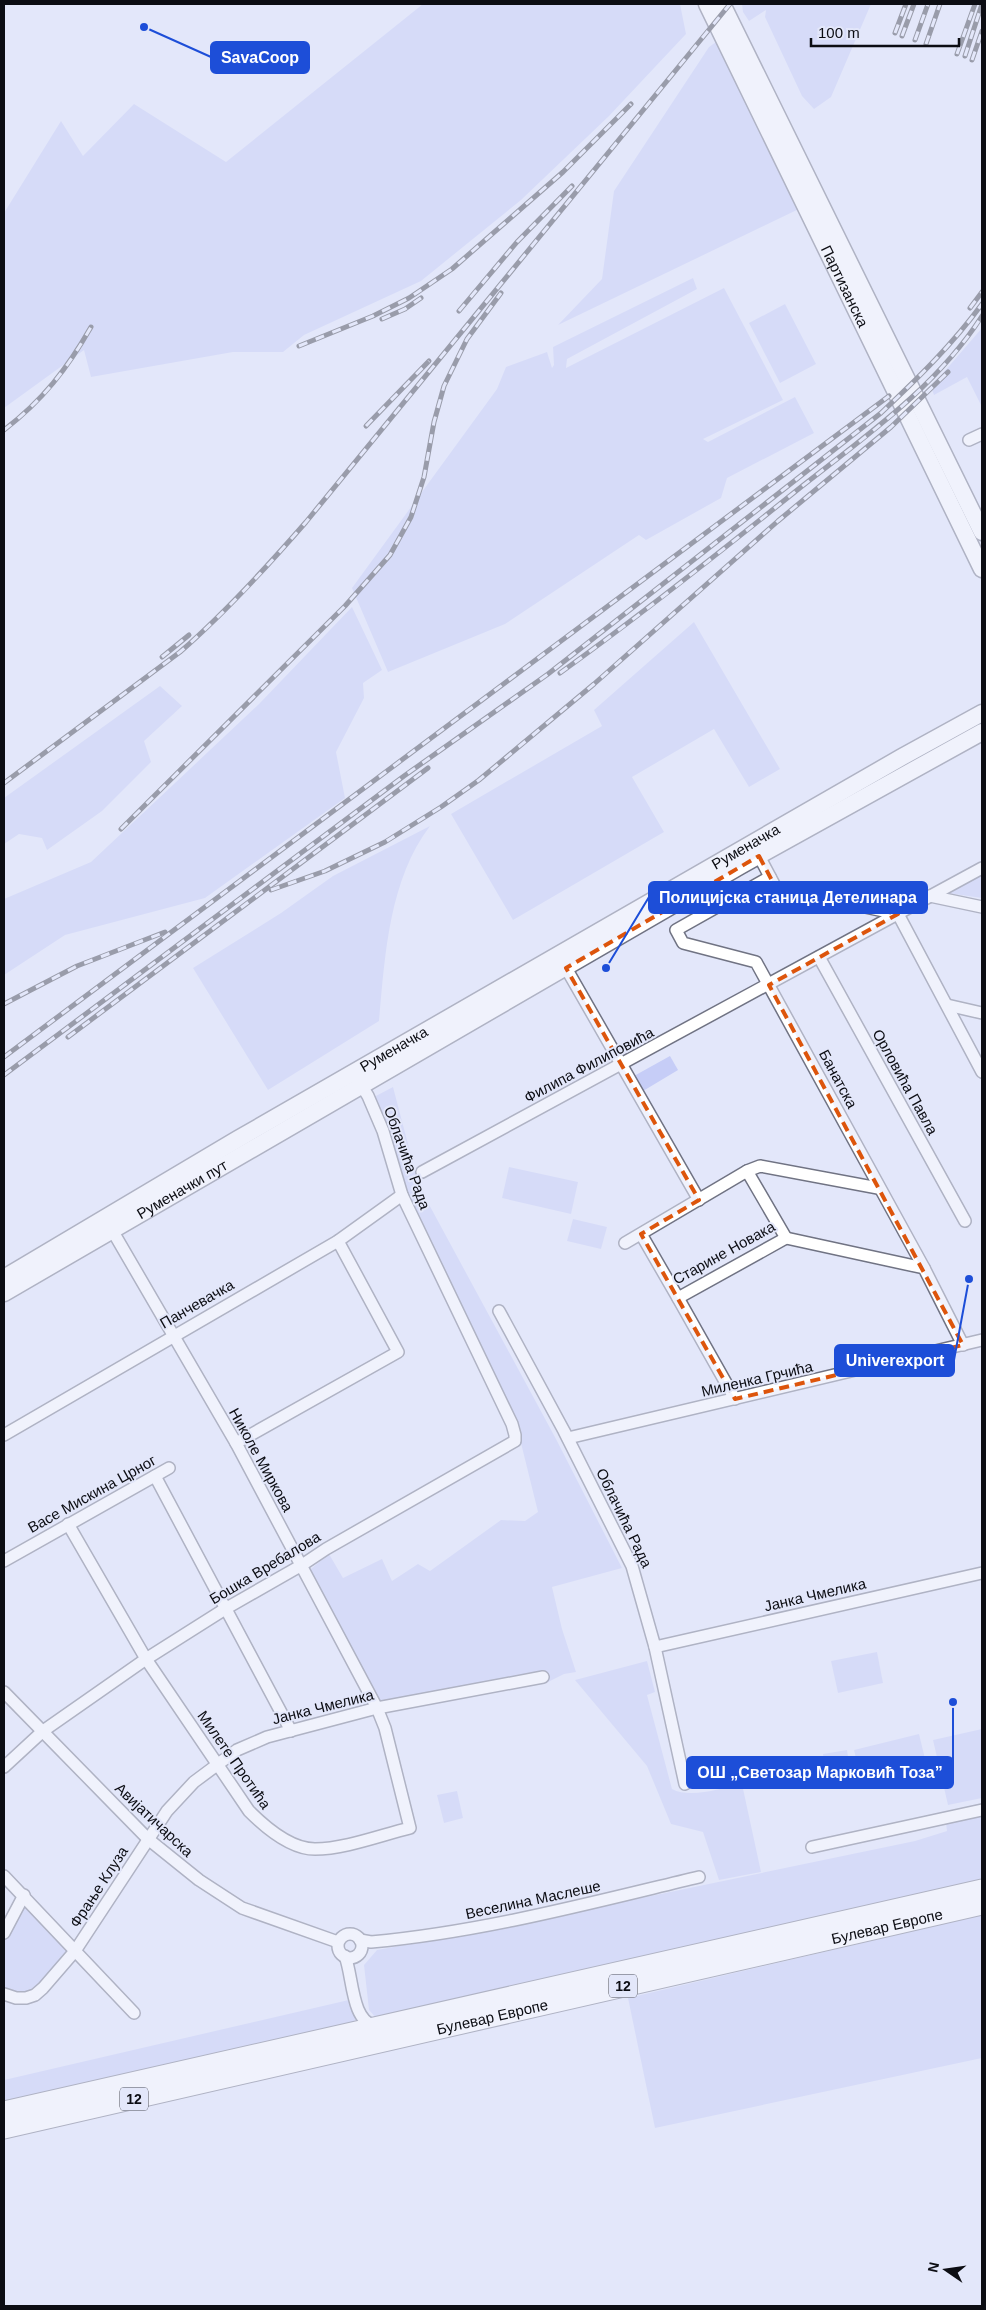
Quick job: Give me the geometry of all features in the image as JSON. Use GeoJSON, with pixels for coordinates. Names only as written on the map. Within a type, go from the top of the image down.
{"type":"FeatureCollection","features":[{"type":"Feature","properties":{"kind":"main road","name":"Партизанска"},"geometry":{"type":"LineString","coordinates":[[707,4],[982,568]]}},
{"type":"Feature","properties":{"kind":"main road","name":"Партизанска"},"geometry":{"type":"LineString","coordinates":[[722,4],[982,532]]}},
{"type":"Feature","properties":{"kind":"main road","name":"Руменачка"},"geometry":{"type":"LineString","coordinates":[[353,1073],[902,757],[982,713]]}},
{"type":"Feature","properties":{"kind":"main road","name":"Руменачка"},"geometry":{"type":"LineString","coordinates":[[362,1087],[759,856],[982,732]]}},
{"type":"Feature","properties":{"kind":"main road","name":"Руменачки пут"},"geometry":{"type":"LineString","coordinates":[[4,1278],[353,1073]]}},
{"type":"Feature","properties":{"kind":"main road","name":"Руменачки пут"},"geometry":{"type":"LineString","coordinates":[[4,1293],[362,1087]]}},
{"type":"Feature","properties":{"kind":"main road","name":"Булевар Европе"},"geometry":{"type":"LineString","coordinates":[[4,2111],[379,2027],[599,1974],[982,1889]]}},
{"type":"Feature","properties":{"kind":"main road","name":"Булевар Европе"},"geometry":{"type":"LineString","coordinates":[[4,2129],[982,1905]]}},
{"type":"Feature","properties":{"kind":"street"},"geometry":{"type":"LineString","coordinates":[[970,440],[982,434]]}},
{"type":"Feature","properties":{"kind":"street"},"geometry":{"type":"LineString","coordinates":[[759,856],[776,888],[898,914],[982,1072]]}},
{"type":"Feature","properties":{"kind":"street","name":"Филипа Филиповића"},"geometry":{"type":"LineString","coordinates":[[422,1172],[621,1066],[982,868]]}},
{"type":"Feature","properties":{"kind":"street"},"geometry":{"type":"LineString","coordinates":[[769,985],[756,962],[683,943],[676,930],[770,877]]}},
{"type":"Feature","properties":{"kind":"street"},"geometry":{"type":"LineString","coordinates":[[930,896],[982,907]]}},
{"type":"Feature","properties":{"kind":"street","name":"Орловића Павла"},"geometry":{"type":"LineString","coordinates":[[819,957],[965,1221]]}},
{"type":"Feature","properties":{"kind":"street"},"geometry":{"type":"LineString","coordinates":[[566,968],[699,1200]]}},
{"type":"Feature","properties":{"kind":"street","name":"Банатска"},"geometry":{"type":"LineString","coordinates":[[769,985],[878,1188],[924,1268],[963,1345]]}},
{"type":"Feature","properties":{"kind":"street"},"geometry":{"type":"LineString","coordinates":[[947,1005],[982,1013]]}},
{"type":"Feature","properties":{"kind":"street","name":"Облачића Рада"},"geometry":{"type":"LineString","coordinates":[[353,1073],[362,1087],[383,1131],[402,1195],[512,1424],[515,1435],[512,1444]]}},
{"type":"Feature","properties":{"kind":"street"},"geometry":{"type":"LineString","coordinates":[[625,1243],[760,1166],[878,1188]]}},
{"type":"Feature","properties":{"kind":"street","name":"Старине Новака"},"geometry":{"type":"LineString","coordinates":[[641,1234],[678,1298],[786,1238],[747,1172]]}},
{"type":"Feature","properties":{"kind":"street","name":"Панчевачка"},"geometry":{"type":"LineString","coordinates":[[4,1435],[174,1334],[338,1241],[402,1195]]}},
{"type":"Feature","properties":{"kind":"street","name":"Николе Миркова"},"geometry":{"type":"LineString","coordinates":[[112,1230],[236,1443],[378,1708]]}},
{"type":"Feature","properties":{"kind":"street"},"geometry":{"type":"LineString","coordinates":[[786,1238],[924,1268]]}},
{"type":"Feature","properties":{"kind":"street"},"geometry":{"type":"LineString","coordinates":[[236,1443],[398,1352],[338,1241]]}},
{"type":"Feature","properties":{"kind":"street"},"geometry":{"type":"LineString","coordinates":[[678,1298],[735,1399]]}},
{"type":"Feature","properties":{"kind":"street","name":"Облачића Рада"},"geometry":{"type":"LineString","coordinates":[[498,1311],[568,1438],[632,1566],[655,1647],[685,1784]]}},
{"type":"Feature","properties":{"kind":"street","name":"Миленка Грчића"},"geometry":{"type":"LineString","coordinates":[[568,1438],[982,1340]]}},
{"type":"Feature","properties":{"kind":"street","name":"Бошка Вребалова"},"geometry":{"type":"LineString","coordinates":[[4,1768],[43,1731],[146,1659],[226,1608],[302,1565],[326,1549],[512,1444]]}},
{"type":"Feature","properties":{"kind":"street","name":"Васе Мискина Црног"},"geometry":{"type":"LineString","coordinates":[[4,1561],[169,1468]]}},
{"type":"Feature","properties":{"kind":"street"},"geometry":{"type":"LineString","coordinates":[[155,1476],[292,1731]]}},
{"type":"Feature","properties":{"kind":"street","name":"Милете Протића"},"geometry":{"type":"LineString","coordinates":[[68,1524],[146,1659],[249,1811],[261,1823],[300,1846],[314,1849],[340,1846],[410,1828],[385,1728],[378,1708]]}},
{"type":"Feature","properties":{"kind":"street","name":"Јанка Чмелика"},"geometry":{"type":"LineString","coordinates":[[655,1647],[982,1573]]}},
{"type":"Feature","properties":{"kind":"street","name":"Јанка Чмелика"},"geometry":{"type":"LineString","coordinates":[[148,1840],[167,1811],[194,1782],[217,1763],[256,1741],[378,1708],[543,1677]]}},
{"type":"Feature","properties":{"kind":"street","name":"Авијатичарска"},"geometry":{"type":"LineString","coordinates":[[4,1692],[148,1840],[199,1880],[242,1908],[338,1942],[347,1934],[355,1935],[364,1943]]}},
{"type":"Feature","properties":{"kind":"street"},"geometry":{"type":"LineString","coordinates":[[812,1847],[982,1810]]}},
{"type":"Feature","properties":{"kind":"street","name":"Фрање Клуза"},"geometry":{"type":"LineString","coordinates":[[4,1994],[21,1999],[35,1995],[75,1951],[148,1840]]}},
{"type":"Feature","properties":{"kind":"street","name":"Фрање Клуза"},"geometry":{"type":"LineString","coordinates":[[4,1876],[134,2013]]}},
{"type":"Feature","properties":{"kind":"street","name":"Веселина Маслеше"},"geometry":{"type":"LineString","coordinates":[[364,1943],[412,1938],[473,1928],[699,1877]]}},
{"type":"Feature","properties":{"kind":"street"},"geometry":{"type":"LineString","coordinates":[[4,1933],[24,1895]]}},
{"type":"Feature","properties":{"kind":"street"},"geometry":{"type":"LineString","coordinates":[[338,1942],[339,1952],[348,1960],[360,2016],[367,2024],[379,2027]]}},
{"type":"Feature","properties":{"kind":"street"},"geometry":{"type":"LineString","coordinates":[[348,1960],[358,1954],[364,1943]]}},
{"type":"Feature","properties":{"kind":"street"},"geometry":{"type":"LineString","coordinates":[[352,2033],[360,2016]]}},
{"type":"Feature","properties":{"kind":"highlighted area"},"geometry":{"type":"Polygon","coordinates":[[[759,856],[776,888],[898,914],[769,985],[963,1345],[735,1399],[641,1234],[699,1200],[566,968],[759,856]]]}},
{"type":"Feature","properties":{"kind":"shaded area"},"geometry":{"type":"Polygon","coordinates":[[[423,4],[680,4],[686,34],[609,116],[521,200],[421,281],[304,335],[283,352],[233,352],[91,377],[84,350],[4,408],[4,213],[61,121],[83,156],[134,104],[226,162],[423,4]]]}},
{"type":"Feature","properties":{"kind":"shaded area"},"geometry":{"type":"Polygon","coordinates":[[[742,4],[871,4],[831,97],[814,109],[802,96],[765,17],[766,10],[749,21],[743,12],[742,4]]]}},
{"type":"Feature","properties":{"kind":"shaded area"},"geometry":{"type":"Polygon","coordinates":[[[716,42],[801,208],[558,325],[602,279],[614,191],[709,47],[716,42]]]}},
{"type":"Feature","properties":{"kind":"shaded area"},"geometry":{"type":"Polygon","coordinates":[[[693,278],[697,289],[567,359],[566,368],[724,288],[783,400],[703,439],[708,442],[795,397],[814,433],[727,478],[721,498],[646,540],[639,535],[505,624],[388,672],[352,588],[497,389],[506,367],[547,352],[552,368],[554,365],[553,347],[693,278]]]}},
{"type":"Feature","properties":{"kind":"shaded area"},"geometry":{"type":"Polygon","coordinates":[[[785,304],[816,364],[780,383],[749,323],[785,304]]]}},
{"type":"Feature","properties":{"kind":"shaded area"},"geometry":{"type":"Polygon","coordinates":[[[982,328],[982,407],[967,377],[934,395],[931,387],[982,328]]]}},
{"type":"Feature","properties":{"kind":"shaded area"},"geometry":{"type":"Polygon","coordinates":[[[352,607],[382,670],[363,683],[364,698],[336,752],[345,798],[205,898],[65,935],[4,975],[4,899],[91,862],[259,704],[352,607]]]}},
{"type":"Feature","properties":{"kind":"shaded area"},"geometry":{"type":"Polygon","coordinates":[[[694,622],[780,769],[749,787],[714,729],[632,777],[664,832],[513,920],[451,814],[602,726],[594,710],[694,622]]]}},
{"type":"Feature","properties":{"kind":"shaded area"},"geometry":{"type":"Polygon","coordinates":[[[160,686],[182,706],[144,741],[151,762],[102,811],[47,850],[42,838],[19,834],[4,844],[4,798],[160,686]]]}},
{"type":"Feature","properties":{"kind":"shaded area"},"geometry":{"type":"Polygon","coordinates":[[[430,826],[416,847],[397,894],[387,945],[379,1021],[268,1090],[193,968],[281,913],[333,876],[430,826]]]}},
{"type":"Feature","properties":{"kind":"shaded area"},"geometry":{"type":"Polygon","coordinates":[[[982,875],[982,898],[948,893],[982,875]]]}},
{"type":"Feature","properties":{"kind":"shaded area"},"geometry":{"type":"Polygon","coordinates":[[[670,1056],[678,1070],[643,1091],[634,1076],[670,1056]]]}},
{"type":"Feature","properties":{"kind":"shaded area"},"geometry":{"type":"Polygon","coordinates":[[[393,1087],[419,1186],[556,1439],[622,1568],[552,1587],[562,1629],[576,1672],[564,1674],[548,1682],[377,1708],[306,1573],[329,1554],[343,1578],[382,1559],[392,1581],[418,1564],[430,1571],[501,1520],[525,1521],[538,1512],[519,1435],[402,1195],[374,1097],[393,1087]]]}},
{"type":"Feature","properties":{"kind":"shaded area"},"geometry":{"type":"Polygon","coordinates":[[[509,1167],[578,1182],[571,1214],[502,1198],[509,1167]]]}},
{"type":"Feature","properties":{"kind":"shaded area"},"geometry":{"type":"Polygon","coordinates":[[[573,1219],[607,1227],[601,1249],[567,1241],[573,1219]]]}},
{"type":"Feature","properties":{"kind":"shaded area"},"geometry":{"type":"Polygon","coordinates":[[[877,1652],[883,1683],[838,1693],[831,1661],[877,1652]]]}},
{"type":"Feature","properties":{"kind":"shaded area"},"geometry":{"type":"Polygon","coordinates":[[[647,1661],[655,1692],[647,1695],[672,1789],[680,1792],[697,1793],[742,1784],[761,1872],[719,1880],[703,1832],[671,1824],[647,1766],[575,1680],[647,1661]]]}},
{"type":"Feature","properties":{"kind":"shaded area"},"geometry":{"type":"Polygon","coordinates":[[[982,1729],[982,1798],[948,1805],[933,1740],[982,1729]]]}},
{"type":"Feature","properties":{"kind":"shaded area"},"geometry":{"type":"Polygon","coordinates":[[[919,1734],[927,1767],[862,1783],[854,1750],[919,1734]]]}},
{"type":"Feature","properties":{"kind":"shaded area"},"geometry":{"type":"Polygon","coordinates":[[[847,1750],[851,1776],[827,1780],[823,1754],[847,1750]]]}},
{"type":"Feature","properties":{"kind":"shaded area"},"geometry":{"type":"Polygon","coordinates":[[[457,1791],[463,1818],[444,1823],[437,1795],[457,1791]]]}},
{"type":"Feature","properties":{"kind":"shaded area"},"geometry":{"type":"Polygon","coordinates":[[[982,1816],[982,1884],[378,2020],[369,2010],[364,1965],[377,1950],[487,1930],[915,1841],[947,1831],[946,1823],[982,1816]]]}},
{"type":"Feature","properties":{"kind":"shaded area"},"geometry":{"type":"Polygon","coordinates":[[[24,1895],[75,1951],[40,1992],[4,1994],[4,1933],[24,1895]]]}},
{"type":"Feature","properties":{"kind":"shaded area"},"geometry":{"type":"Polygon","coordinates":[[[982,1915],[982,2058],[655,2128],[628,1998],[982,1915]]]}},
{"type":"Feature","properties":{"kind":"shaded area"},"geometry":{"type":"Polygon","coordinates":[[[353,1999],[357,2015],[354,2022],[4,2106],[4,2080],[353,1999]]]}},
{"type":"Feature","properties":{"kind":"railway"},"geometry":{"type":"LineString","coordinates":[[4,783],[180,652],[261,573],[306,522],[730,4]]}},
{"type":"Feature","properties":{"kind":"railway"},"geometry":{"type":"LineString","coordinates":[[895,33],[906,4]]}},
{"type":"Feature","properties":{"kind":"railway"},"geometry":{"type":"LineString","coordinates":[[902,36],[914,4]]}},
{"type":"Feature","properties":{"kind":"railway"},"geometry":{"type":"LineString","coordinates":[[915,40],[928,4]]}},
{"type":"Feature","properties":{"kind":"railway"},"geometry":{"type":"LineString","coordinates":[[926,44],[940,4]]}},
{"type":"Feature","properties":{"kind":"railway"},"geometry":{"type":"LineString","coordinates":[[957,54],[975,4]]}},
{"type":"Feature","properties":{"kind":"railway"},"geometry":{"type":"LineString","coordinates":[[965,56],[982,4]]}},
{"type":"Feature","properties":{"kind":"railway"},"geometry":{"type":"LineString","coordinates":[[972,60],[982,31]]}},
{"type":"Feature","properties":{"kind":"railway"},"geometry":{"type":"LineString","coordinates":[[299,346],[373,316],[409,298],[452,269],[563,172],[631,104]]}},
{"type":"Feature","properties":{"kind":"railway"},"geometry":{"type":"LineString","coordinates":[[459,311],[517,242],[572,186]]}},
{"type":"Feature","properties":{"kind":"railway"},"geometry":{"type":"LineString","coordinates":[[970,308],[982,292]]}},
{"type":"Feature","properties":{"kind":"railway"},"geometry":{"type":"LineString","coordinates":[[121,829],[345,606],[390,555],[411,517],[424,477],[434,422],[444,386],[467,339],[501,293]]}},
{"type":"Feature","properties":{"kind":"railway"},"geometry":{"type":"LineString","coordinates":[[382,319],[405,309],[421,298]]}},
{"type":"Feature","properties":{"kind":"railway"},"geometry":{"type":"LineString","coordinates":[[4,1075],[404,776],[548,674],[881,413],[947,347],[982,304]]}},
{"type":"Feature","properties":{"kind":"railway"},"geometry":{"type":"LineString","coordinates":[[560,673],[680,584],[897,411],[943,366],[964,342],[982,316]]}},
{"type":"Feature","properties":{"kind":"railway"},"geometry":{"type":"LineString","coordinates":[[4,430],[31,407],[53,383],[73,357],[91,327]]}},
{"type":"Feature","properties":{"kind":"railway"},"geometry":{"type":"LineString","coordinates":[[366,426],[429,361]]}},
{"type":"Feature","properties":{"kind":"railway"},"geometry":{"type":"LineString","coordinates":[[271,890],[325,871],[385,842],[441,807],[479,780],[594,684],[778,521],[891,427],[948,372]]}},
{"type":"Feature","properties":{"kind":"railway"},"geometry":{"type":"LineString","coordinates":[[4,1057],[889,396]]}},
{"type":"Feature","properties":{"kind":"railway"},"geometry":{"type":"LineString","coordinates":[[162,657],[189,635]]}},
{"type":"Feature","properties":{"kind":"railway"},"geometry":{"type":"LineString","coordinates":[[68,1037],[428,768]]}},
{"type":"Feature","properties":{"kind":"railway"},"geometry":{"type":"LineString","coordinates":[[4,1004],[77,966],[165,932]]}},
{"type":"Feature","properties":{"kind":"place","name":"SavaCoop"},"geometry":{"type":"Point","coordinates":[144,27]}},
{"type":"Feature","properties":{"kind":"place","name":"Полицијска станица Детелинара"},"geometry":{"type":"Point","coordinates":[606,968]}},
{"type":"Feature","properties":{"kind":"place","name":"Univerexport"},"geometry":{"type":"Point","coordinates":[969,1279]}},
{"type":"Feature","properties":{"kind":"place","name":"ОШ „Светозар Марковић Тоза”"},"geometry":{"type":"Point","coordinates":[953,1702]}}]}
